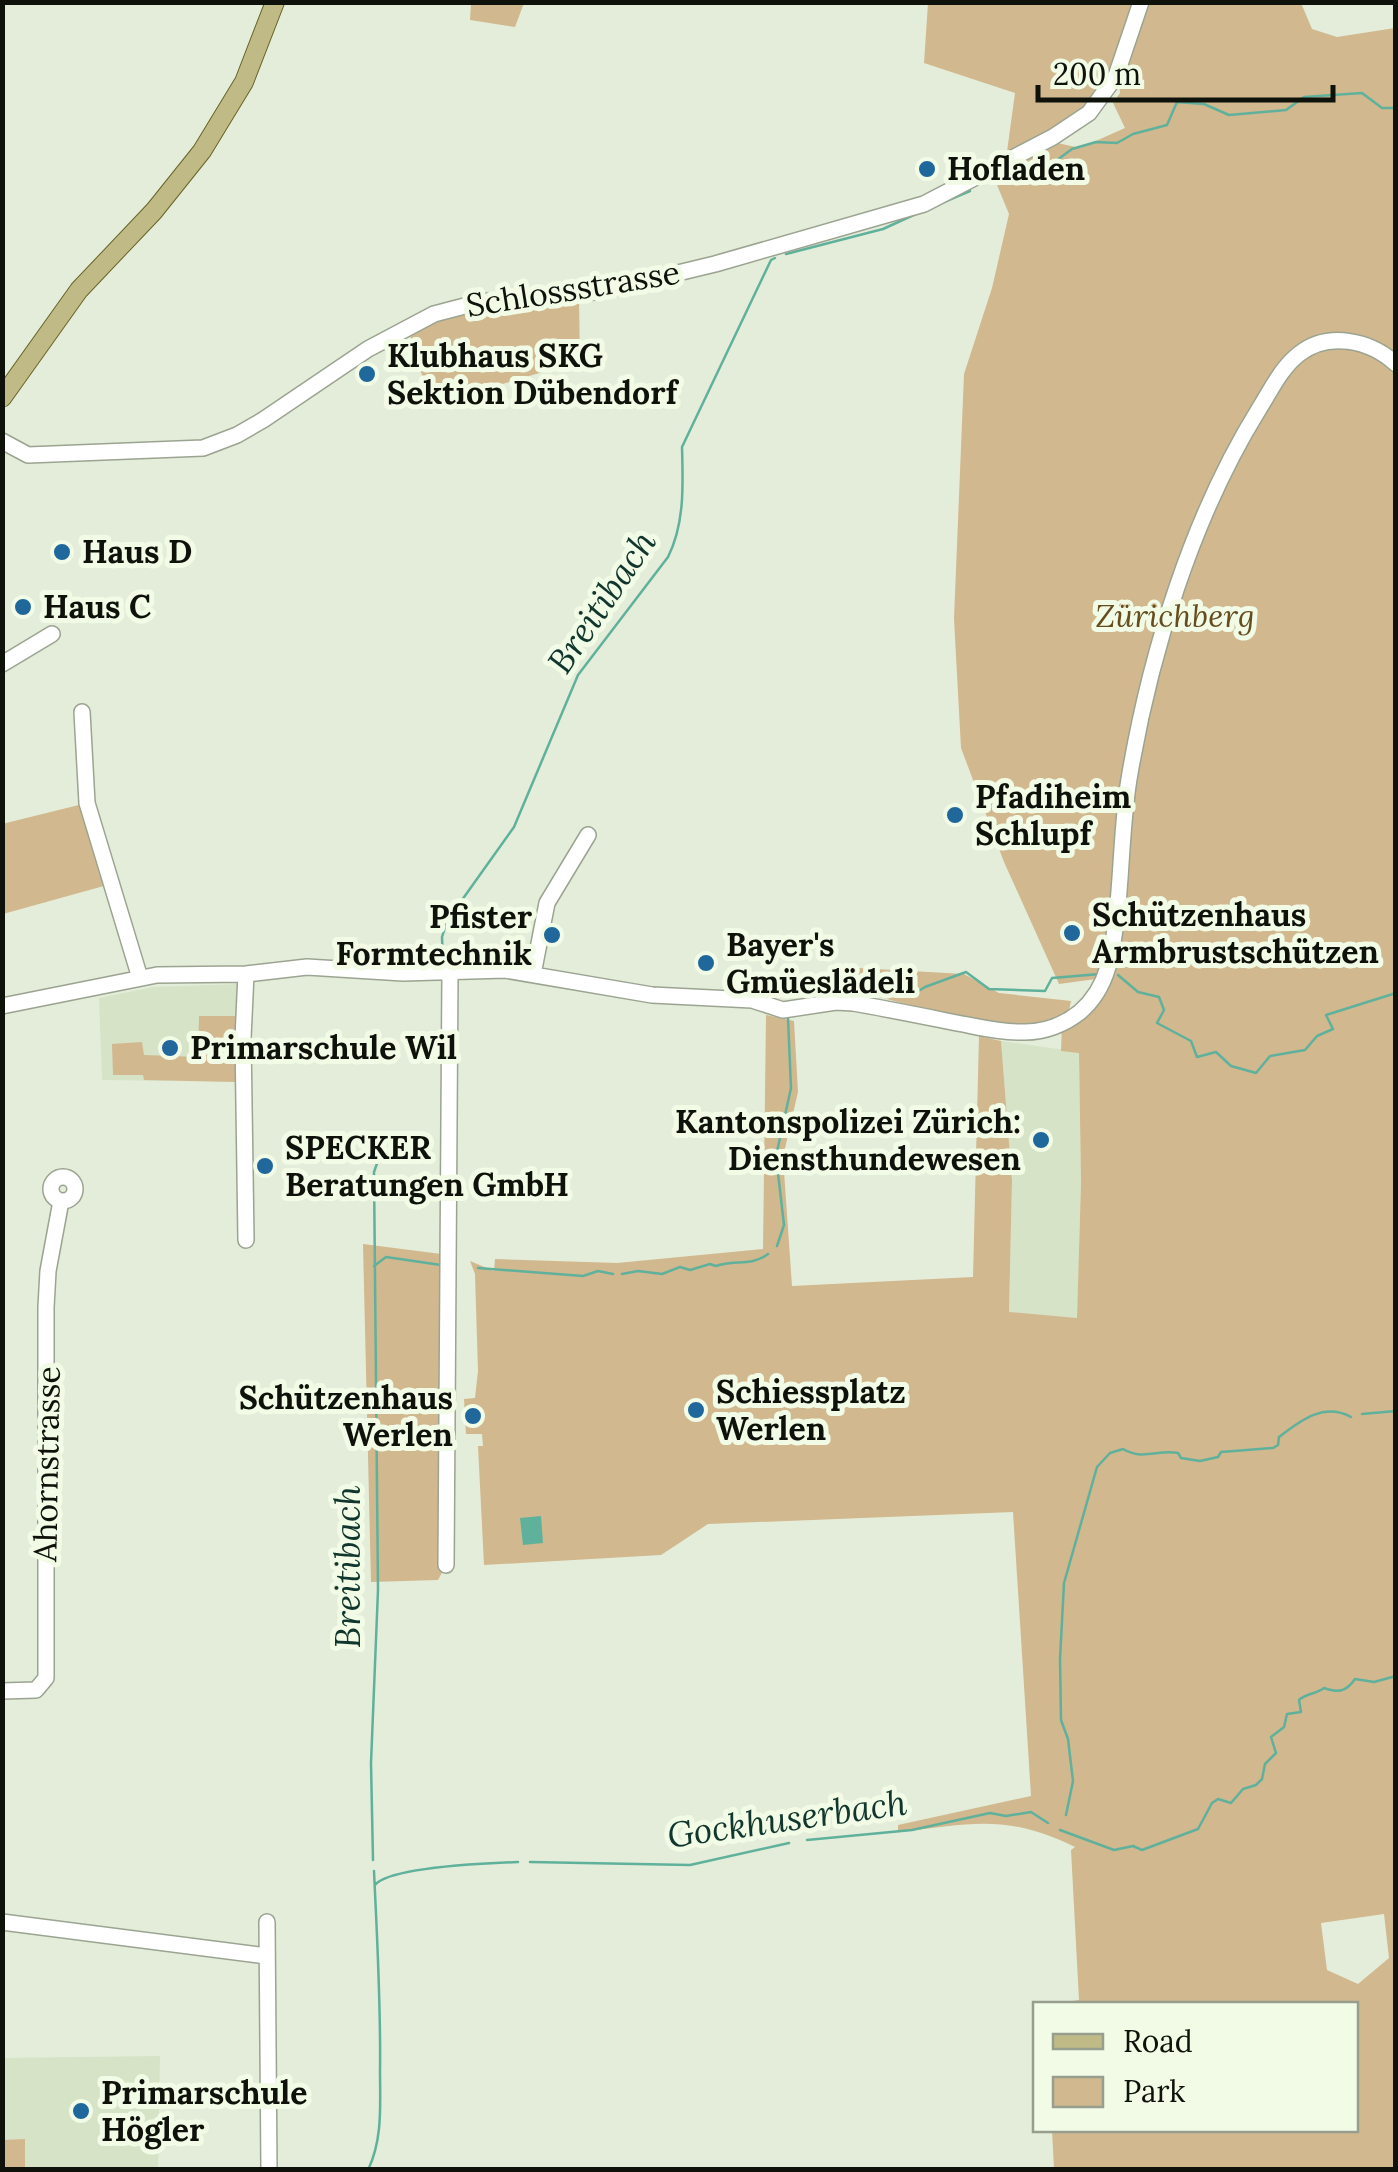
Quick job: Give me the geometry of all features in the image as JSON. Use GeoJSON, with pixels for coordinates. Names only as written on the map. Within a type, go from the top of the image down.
{"type":"FeatureCollection","features":[{"type":"Feature","properties":{"kind":"main road"},"geometry":{"type":"LineString","coordinates":[[2,398],[79,290],[154,212],[202,151],[244,82],[274,2]]}},
{"type":"Feature","properties":{"kind":"street","name":"Schlossstrasse"},"geometry":{"type":"LineString","coordinates":[[2,441],[28,455],[202,448],[238,435],[368,349],[434,314],[480,302],[594,292],[715,264],[924,204],[1053,137],[1090,113],[1116,76],[1141,2]]}},
{"type":"Feature","properties":{"kind":"street"},"geometry":{"type":"LineString","coordinates":[[2,1006],[165,974],[246,974],[308,967],[533,974],[637,994],[752,1000],[782,1010],[853,1003],[1008,1032],[1036,1032],[1069,1020],[1095,995],[1108,966],[1116,922],[1128,783],[1149,691],[1184,572],[1223,470],[1281,374],[1307,348],[1332,341],[1353,341],[1396,364]]}},
{"type":"Feature","properties":{"kind":"street"},"geometry":{"type":"LineString","coordinates":[[2,664],[52,634]]}},
{"type":"Feature","properties":{"kind":"street"},"geometry":{"type":"LineString","coordinates":[[82,712],[87,804],[140,978]]}},
{"type":"Feature","properties":{"kind":"street"},"geometry":{"type":"LineString","coordinates":[[533,974],[547,903],[588,835]]}},
{"type":"Feature","properties":{"kind":"street"},"geometry":{"type":"LineString","coordinates":[[446,1566],[450,973]]}},
{"type":"Feature","properties":{"kind":"street"},"geometry":{"type":"LineString","coordinates":[[246,974],[246,1240]]}},
{"type":"Feature","properties":{"kind":"street","name":"Ahornstrasse"},"geometry":{"type":"LineString","coordinates":[[2,1691],[36,1690],[46,1678],[46,1307],[48,1270],[61,1201]]}},
{"type":"Feature","properties":{"kind":"street"},"geometry":{"type":"LineString","coordinates":[[2,1922],[267,1956]]}},
{"type":"Feature","properties":{"kind":"street"},"geometry":{"type":"LineString","coordinates":[[267,1922],[269,2170]]}},
{"type":"Feature","properties":{"kind":"shaded area","name":"Primarschule Wil"},"geometry":{"type":"Polygon","coordinates":[[[241,984],[239,1082],[102,1080],[99,998],[153,987],[241,984]]]}},
{"type":"Feature","properties":{"kind":"shaded area"},"geometry":{"type":"Polygon","coordinates":[[[1001,1041],[1079,1052],[1077,1318],[1009,1313],[1012,1181],[1001,1041]]]}},
{"type":"Feature","properties":{"kind":"shaded area","name":"Primarschule Högler"},"geometry":{"type":"Polygon","coordinates":[[[160,2056],[158,2169],[3,2169],[2,2058],[160,2056]]]}},
{"type":"Feature","properties":{"kind":"green space"},"geometry":{"type":"Polygon","coordinates":[[[471,3],[524,3],[515,27],[470,20],[471,3]]]}},
{"type":"Feature","properties":{"kind":"green space"},"geometry":{"type":"Polygon","coordinates":[[[928,3],[1137,3],[1115,68],[1093,104],[1006,159],[1015,93],[924,63],[928,3]]]}},
{"type":"Feature","properties":{"kind":"green space","name":"Zürichberg"},"geometry":{"type":"Polygon","coordinates":[[[1147,3],[1301,3],[1312,29],[1337,37],[1395,28],[1395,2169],[1054,2169],[1052,2132],[1358,2132],[1358,2002],[1066,2002],[1079,2000],[1071,1850],[1075,1847],[1008,1825],[968,1824],[898,1832],[898,1825],[1031,1796],[1013,1512],[708,1524],[661,1555],[484,1565],[478,1446],[483,1446],[482,1434],[466,1434],[464,1399],[475,1398],[478,1371],[475,1274],[470,1261],[494,1271],[495,1259],[617,1263],[763,1249],[766,1015],[794,1021],[798,1092],[783,1157],[792,1286],[973,1277],[979,1036],[1001,1041],[1012,1181],[1009,1312],[1077,1318],[1079,1053],[1061,1051],[1062,1024],[1002,1024],[973,1019],[826,983],[841,967],[964,974],[999,993],[1071,1001],[1068,1015],[1089,995],[1096,979],[1059,984],[1004,862],[961,748],[954,619],[964,374],[992,288],[1009,214],[995,180],[1053,142],[1080,148],[1125,128],[1113,103],[1120,93],[1119,81],[1147,3]],[[1384,1914],[1321,1923],[1327,1970],[1358,1984],[1389,1958],[1384,1914]]]}},
{"type":"Feature","properties":{"kind":"green space"},"geometry":{"type":"Polygon","coordinates":[[[579,298],[580,361],[431,405],[409,332],[471,311],[579,298]]]}},
{"type":"Feature","properties":{"kind":"green space"},"geometry":{"type":"Polygon","coordinates":[[[87,803],[111,884],[3,914],[2,824],[87,803]]]}},
{"type":"Feature","properties":{"kind":"green space"},"geometry":{"type":"Polygon","coordinates":[[[199,1016],[241,1016],[239,1082],[144,1080],[143,1075],[113,1075],[112,1044],[142,1042],[144,1055],[198,1057],[199,1016]]]}},
{"type":"Feature","properties":{"kind":"green space"},"geometry":{"type":"Polygon","coordinates":[[[363,1244],[449,1255],[446,1565],[438,1580],[371,1582],[363,1244]]]}},
{"type":"Feature","properties":{"kind":"green space"},"geometry":{"type":"Polygon","coordinates":[[[25,2139],[25,2169],[3,2169],[3,2140],[25,2139]]]}},
{"type":"Feature","properties":{"kind":"water"},"geometry":{"type":"Polygon","coordinates":[[[541,1516],[543,1543],[523,1545],[520,1518],[541,1516]]]}},
{"type":"Feature","properties":{"kind":"waterway"},"geometry":{"type":"LineString","coordinates":[[983,184],[1027,165],[1053,163],[1072,149],[1096,142],[1117,143],[1133,134],[1167,125],[1177,102],[1204,104],[1229,115],[1286,110],[1304,97],[1362,93],[1382,108],[1396,108]]}},
{"type":"Feature","properties":{"kind":"waterway","name":"Breitibach"},"geometry":{"type":"LineString","coordinates":[[944,202],[970,191]]}},
{"type":"Feature","properties":{"kind":"waterway","name":"Breitibach"},"geometry":{"type":"LineString","coordinates":[[786,254],[883,229],[918,213]]}},
{"type":"Feature","properties":{"kind":"waterway","name":"Breitibach"},"geometry":{"type":"LineString","coordinates":[[443,963],[442,937],[447,921],[514,827],[578,675],[668,557],[680,517],[682,447],[775,258]]}},
{"type":"Feature","properties":{"kind":"waterway"},"geometry":{"type":"LineString","coordinates":[[831,990],[912,995],[966,972],[989,989],[1045,991],[1052,978],[1100,974]]}},
{"type":"Feature","properties":{"kind":"waterway"},"geometry":{"type":"LineString","coordinates":[[1118,975],[1138,992],[1159,997],[1164,1010],[1157,1023],[1191,1041],[1197,1057],[1216,1052],[1231,1066],[1256,1073],[1270,1056],[1305,1050],[1317,1036],[1333,1029],[1326,1015],[1396,993]]}},
{"type":"Feature","properties":{"kind":"waterway"},"geometry":{"type":"LineString","coordinates":[[796,996],[820,992]]}},
{"type":"Feature","properties":{"kind":"waterway"},"geometry":{"type":"LineString","coordinates":[[777,1246],[784,1225],[776,1156],[791,1088],[788,1018]]}},
{"type":"Feature","properties":{"kind":"waterway","name":"Breitibach"},"geometry":{"type":"LineString","coordinates":[[373,1860],[371,1763],[378,1590],[374,1172],[380,1155]]}},
{"type":"Feature","properties":{"kind":"waterway"},"geometry":{"type":"LineString","coordinates":[[622,1274],[662,1274],[680,1267],[690,1270],[710,1264],[749,1262],[768,1254]]}},
{"type":"Feature","properties":{"kind":"waterway"},"geometry":{"type":"LineString","coordinates":[[374,1266],[386,1257],[441,1265]]}},
{"type":"Feature","properties":{"kind":"waterway"},"geometry":{"type":"LineString","coordinates":[[478,1268],[583,1276],[598,1271],[613,1274]]}},
{"type":"Feature","properties":{"kind":"waterway"},"geometry":{"type":"LineString","coordinates":[[1362,1414],[1396,1411]]}},
{"type":"Feature","properties":{"kind":"waterway"},"geometry":{"type":"LineString","coordinates":[[1066,1815],[1073,1781],[1068,1739],[1061,1720],[1064,1583],[1097,1467],[1110,1453],[1123,1449],[1137,1454],[1178,1453],[1181,1458],[1200,1461],[1218,1457],[1221,1452],[1273,1448],[1279,1437],[1312,1415],[1331,1412],[1351,1417]]}},
{"type":"Feature","properties":{"kind":"waterway","name":"Gockhuserbach"},"geometry":{"type":"LineString","coordinates":[[1060,1830],[1114,1850],[1133,1846],[1142,1850],[1198,1829],[1212,1803],[1218,1799],[1231,1803],[1243,1789],[1262,1779],[1265,1764],[1276,1753],[1271,1737],[1284,1727],[1287,1714],[1301,1712],[1301,1698],[1324,1688],[1341,1690],[1355,1679],[1374,1682],[1396,1676]]}},
{"type":"Feature","properties":{"kind":"waterway","name":"Gockhuserbach"},"geometry":{"type":"LineString","coordinates":[[807,1840],[912,1830],[990,1813],[1006,1816],[1031,1812],[1048,1823]]}},
{"type":"Feature","properties":{"kind":"waterway","name":"Gockhuserbach"},"geometry":{"type":"LineString","coordinates":[[530,1862],[690,1865],[789,1843]]}},
{"type":"Feature","properties":{"kind":"waterway","name":"Gockhuserbach"},"geometry":{"type":"LineString","coordinates":[[375,1885],[420,1870],[518,1862]]}},
{"type":"Feature","properties":{"kind":"waterway","name":"Breitibach"},"geometry":{"type":"LineString","coordinates":[[368,2170],[376,2146],[380,2109],[374,1871]]}},
{"type":"Feature","properties":{"kind":"place","name":"Hofladen"},"geometry":{"type":"Point","coordinates":[927,169]}},
{"type":"Feature","properties":{"kind":"place","name":"Klubhaus SKG Sektion Dübendorf"},"geometry":{"type":"Point","coordinates":[367,374]}},
{"type":"Feature","properties":{"kind":"place","name":"Haus D"},"geometry":{"type":"Point","coordinates":[62,552]}},
{"type":"Feature","properties":{"kind":"place","name":"Haus C"},"geometry":{"type":"Point","coordinates":[23,607]}},
{"type":"Feature","properties":{"kind":"place","name":"Pfadiheim Schlupf"},"geometry":{"type":"Point","coordinates":[955,815]}},
{"type":"Feature","properties":{"kind":"place","name":"Schützenhaus Armbrustschützen"},"geometry":{"type":"Point","coordinates":[1072,933]}},
{"type":"Feature","properties":{"kind":"place","name":"Pfister Formtechnik"},"geometry":{"type":"Point","coordinates":[552,935]}},
{"type":"Feature","properties":{"kind":"place","name":"Bayer's Gmüeslädeli"},"geometry":{"type":"Point","coordinates":[706,963]}},
{"type":"Feature","properties":{"kind":"place","name":"Primarschule Wil"},"geometry":{"type":"Point","coordinates":[170,1048]}},
{"type":"Feature","properties":{"kind":"place","name":"Kantonspolizei Zürich: Diensthundewesen"},"geometry":{"type":"Point","coordinates":[1041,1140]}},
{"type":"Feature","properties":{"kind":"place","name":"SPECKER Beratungen GmbH"},"geometry":{"type":"Point","coordinates":[265,1166]}},
{"type":"Feature","properties":{"kind":"place","name":"Schiessplatz Werlen"},"geometry":{"type":"Point","coordinates":[696,1410]}},
{"type":"Feature","properties":{"kind":"place","name":"Schützenhaus Werlen"},"geometry":{"type":"Point","coordinates":[473,1416]}},
{"type":"Feature","properties":{"kind":"place","name":"Primarschule Högler"},"geometry":{"type":"Point","coordinates":[81,2111]}}]}
